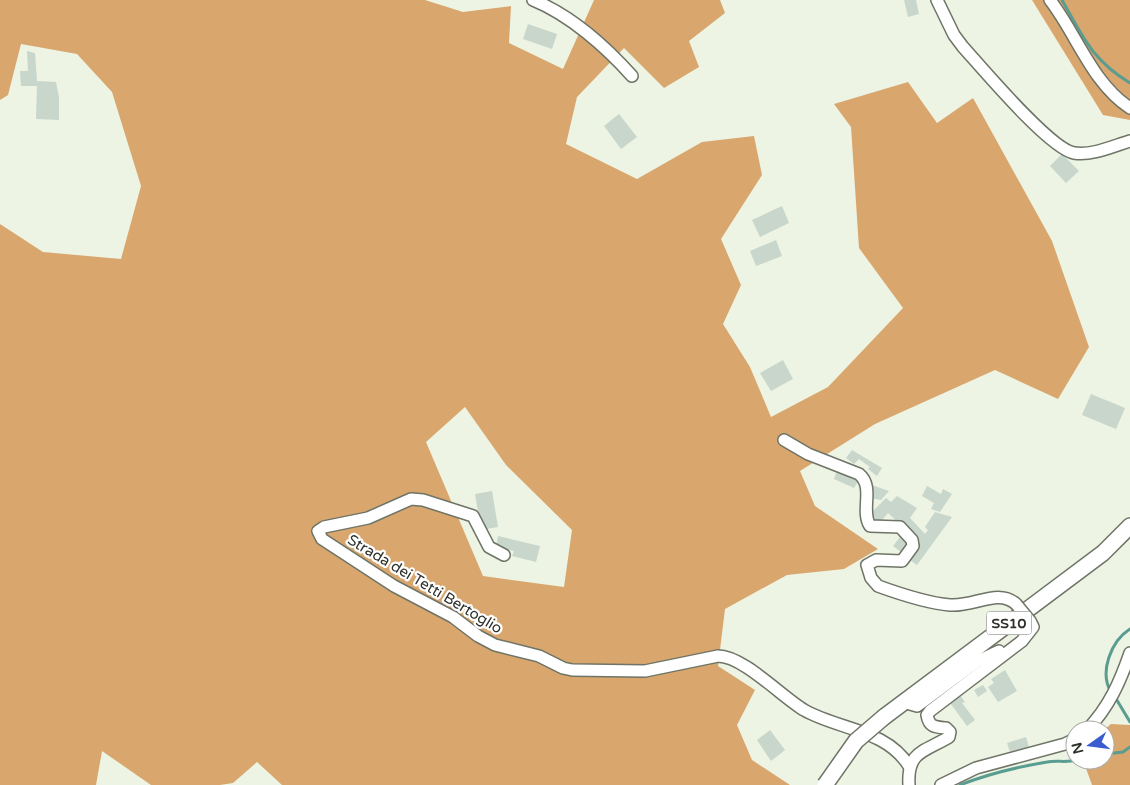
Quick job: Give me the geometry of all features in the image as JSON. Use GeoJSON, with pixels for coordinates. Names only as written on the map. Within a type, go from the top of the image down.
{"type":"FeatureCollection","features":[{"type":"Feature","properties":{"kind":"main road","name":"SS10"},"geometry":{"type":"LineString","coordinates":[[825,785],[856,742],[884,717],[1103,553],[1130,526]]}},
{"type":"Feature","properties":{"kind":"street"},"geometry":{"type":"LineString","coordinates":[[533,0],[564,18],[617,60],[632,76]]}},
{"type":"Feature","properties":{"kind":"street"},"geometry":{"type":"LineString","coordinates":[[937,0],[954,35],[964,47],[1035,125],[1065,149],[1073,153],[1091,153],[1130,141]]}},
{"type":"Feature","properties":{"kind":"street"},"geometry":{"type":"LineString","coordinates":[[1050,0],[1098,76],[1121,102],[1130,108]]}},
{"type":"Feature","properties":{"kind":"street"},"geometry":{"type":"LineString","coordinates":[[784,440],[808,454],[859,474],[866,488],[867,518],[870,526],[900,528],[912,540],[913,546],[902,561],[876,560],[867,565],[871,578],[878,586],[950,605],[970,604],[1000,596],[1009,597],[1030,621],[1033,628],[1022,641],[930,710],[927,715],[932,727],[946,728],[950,732],[949,738],[913,757],[910,766],[909,785]]}},
{"type":"Feature","properties":{"kind":"street","name":"Strada dei Tetti Bertoglio"},"geometry":{"type":"LineString","coordinates":[[504,555],[488,547],[473,516],[423,500],[411,499],[375,515],[318,531],[322,539],[394,586],[453,617],[478,636],[495,645],[539,656],[563,668],[572,670],[646,671],[718,656],[728,656],[740,662],[804,710],[824,720],[855,728],[878,738],[904,757],[910,766]]}},
{"type":"Feature","properties":{"kind":"street"},"geometry":{"type":"LineString","coordinates":[[903,702],[917,706],[978,661],[1022,641]]}},
{"type":"Feature","properties":{"kind":"street"},"geometry":{"type":"LineString","coordinates":[[1097,720],[1119,686],[1130,653]]}},
{"type":"Feature","properties":{"kind":"street"},"geometry":{"type":"LineString","coordinates":[[941,785],[976,768],[1065,744]]}},
{"type":"Feature","properties":{"kind":"shaded area"},"geometry":{"type":"Polygon","coordinates":[[[0,0],[425,0],[463,12],[511,6],[509,43],[563,69],[594,0],[720,0],[725,13],[689,41],[699,67],[664,88],[624,48],[577,97],[566,144],[637,179],[702,142],[754,136],[762,175],[721,239],[741,285],[723,324],[750,367],[771,417],[828,387],[903,308],[859,248],[851,127],[834,104],[908,82],[937,123],[973,98],[1052,241],[1089,347],[1058,399],[995,370],[875,424],[800,471],[815,506],[878,549],[844,569],[787,575],[725,609],[718,666],[755,690],[737,725],[752,760],[790,785],[282,785],[257,762],[233,783],[220,785],[151,785],[102,751],[96,785],[0,785],[0,224],[43,252],[121,259],[141,186],[112,92],[77,54],[21,44],[8,95],[0,100],[0,0]],[[465,407],[426,442],[483,576],[564,587],[572,530],[506,465],[465,407]]]}},
{"type":"Feature","properties":{"kind":"shaded area"},"geometry":{"type":"Polygon","coordinates":[[[1032,0],[1130,0],[1130,120],[1103,115],[1032,0]]]}},
{"type":"Feature","properties":{"kind":"shaded area"},"geometry":{"type":"Polygon","coordinates":[[[1115,724],[1130,725],[1130,785],[1092,785],[1087,770],[1115,770],[1115,724]]]}},
{"type":"Feature","properties":{"kind":"building"},"geometry":{"type":"Polygon","coordinates":[[[904,0],[916,0],[919,14],[908,17],[904,0]]]}},
{"type":"Feature","properties":{"kind":"building"},"geometry":{"type":"Polygon","coordinates":[[[528,24],[557,34],[552,49],[523,39],[528,24]]]}},
{"type":"Feature","properties":{"kind":"building"},"geometry":{"type":"Polygon","coordinates":[[[27,51],[35,53],[37,81],[56,82],[59,97],[59,120],[36,119],[37,86],[21,86],[20,71],[28,71],[27,51]]]}},
{"type":"Feature","properties":{"kind":"building"},"geometry":{"type":"Polygon","coordinates":[[[619,114],[637,137],[621,149],[604,126],[619,114]]]}},
{"type":"Feature","properties":{"kind":"building"},"geometry":{"type":"Polygon","coordinates":[[[1062,154],[1079,171],[1066,183],[1050,166],[1062,154]]]}},
{"type":"Feature","properties":{"kind":"building"},"geometry":{"type":"Polygon","coordinates":[[[782,206],[789,223],[760,237],[752,220],[782,206]]]}},
{"type":"Feature","properties":{"kind":"building"},"geometry":{"type":"Polygon","coordinates":[[[776,240],[782,256],[756,266],[750,251],[776,240]]]}},
{"type":"Feature","properties":{"kind":"building"},"geometry":{"type":"Polygon","coordinates":[[[783,360],[793,379],[771,391],[760,373],[783,360]]]}},
{"type":"Feature","properties":{"kind":"building"},"geometry":{"type":"Polygon","coordinates":[[[1091,394],[1125,408],[1116,429],[1082,415],[1091,394]]]}},
{"type":"Feature","properties":{"kind":"building"},"geometry":{"type":"Polygon","coordinates":[[[852,450],[882,468],[877,476],[868,469],[870,467],[859,459],[854,464],[846,458],[852,450]]]}},
{"type":"Feature","properties":{"kind":"building"},"geometry":{"type":"Polygon","coordinates":[[[838,468],[860,478],[854,488],[834,479],[838,468]]]}},
{"type":"Feature","properties":{"kind":"building"},"geometry":{"type":"Polygon","coordinates":[[[869,484],[889,491],[881,500],[870,498],[869,484]]]}},
{"type":"Feature","properties":{"kind":"building"},"geometry":{"type":"Polygon","coordinates":[[[927,486],[941,494],[943,489],[952,494],[940,512],[931,509],[934,503],[922,496],[927,486]]]}},
{"type":"Feature","properties":{"kind":"building"},"geometry":{"type":"Polygon","coordinates":[[[492,491],[498,527],[481,530],[475,494],[492,491]]]}},
{"type":"Feature","properties":{"kind":"building"},"geometry":{"type":"Polygon","coordinates":[[[897,496],[917,508],[910,518],[925,534],[928,530],[925,527],[935,512],[952,517],[917,565],[907,558],[918,541],[888,513],[878,525],[868,516],[886,498],[891,502],[897,496]]]}},
{"type":"Feature","properties":{"kind":"building"},"geometry":{"type":"Polygon","coordinates":[[[498,536],[540,546],[536,562],[512,556],[514,551],[496,547],[498,536]]]}},
{"type":"Feature","properties":{"kind":"building"},"geometry":{"type":"Polygon","coordinates":[[[900,537],[908,543],[901,552],[893,546],[900,537]]]}},
{"type":"Feature","properties":{"kind":"building"},"geometry":{"type":"Polygon","coordinates":[[[1005,670],[1017,691],[998,702],[988,687],[994,683],[991,679],[1005,670]]]}},
{"type":"Feature","properties":{"kind":"building"},"geometry":{"type":"Polygon","coordinates":[[[983,685],[987,691],[978,697],[974,690],[983,685]]]}},
{"type":"Feature","properties":{"kind":"building"},"geometry":{"type":"Polygon","coordinates":[[[958,692],[965,702],[962,703],[975,720],[967,726],[948,700],[958,692]]]}},
{"type":"Feature","properties":{"kind":"building"},"geometry":{"type":"Polygon","coordinates":[[[770,730],[785,750],[771,761],[757,740],[770,730]]]}},
{"type":"Feature","properties":{"kind":"building"},"geometry":{"type":"Polygon","coordinates":[[[1026,737],[1030,751],[1023,753],[1022,749],[1010,752],[1007,743],[1026,737]]]}},
{"type":"Feature","properties":{"kind":"waterway"},"geometry":{"type":"LineString","coordinates":[[1062,0],[1097,56],[1106,66],[1130,83]]}},
{"type":"Feature","properties":{"kind":"waterway"},"geometry":{"type":"LineString","coordinates":[[1111,692],[1106,675],[1109,658],[1117,641],[1130,629]]}},
{"type":"Feature","properties":{"kind":"waterway"},"geometry":{"type":"LineString","coordinates":[[1115,697],[1130,722]]}},
{"type":"Feature","properties":{"kind":"waterway"},"geometry":{"type":"LineString","coordinates":[[1115,753],[1123,752],[1130,747]]}},
{"type":"Feature","properties":{"kind":"waterway"},"geometry":{"type":"LineString","coordinates":[[960,785],[992,774],[1025,766],[1051,761],[1065,761]]}}]}
